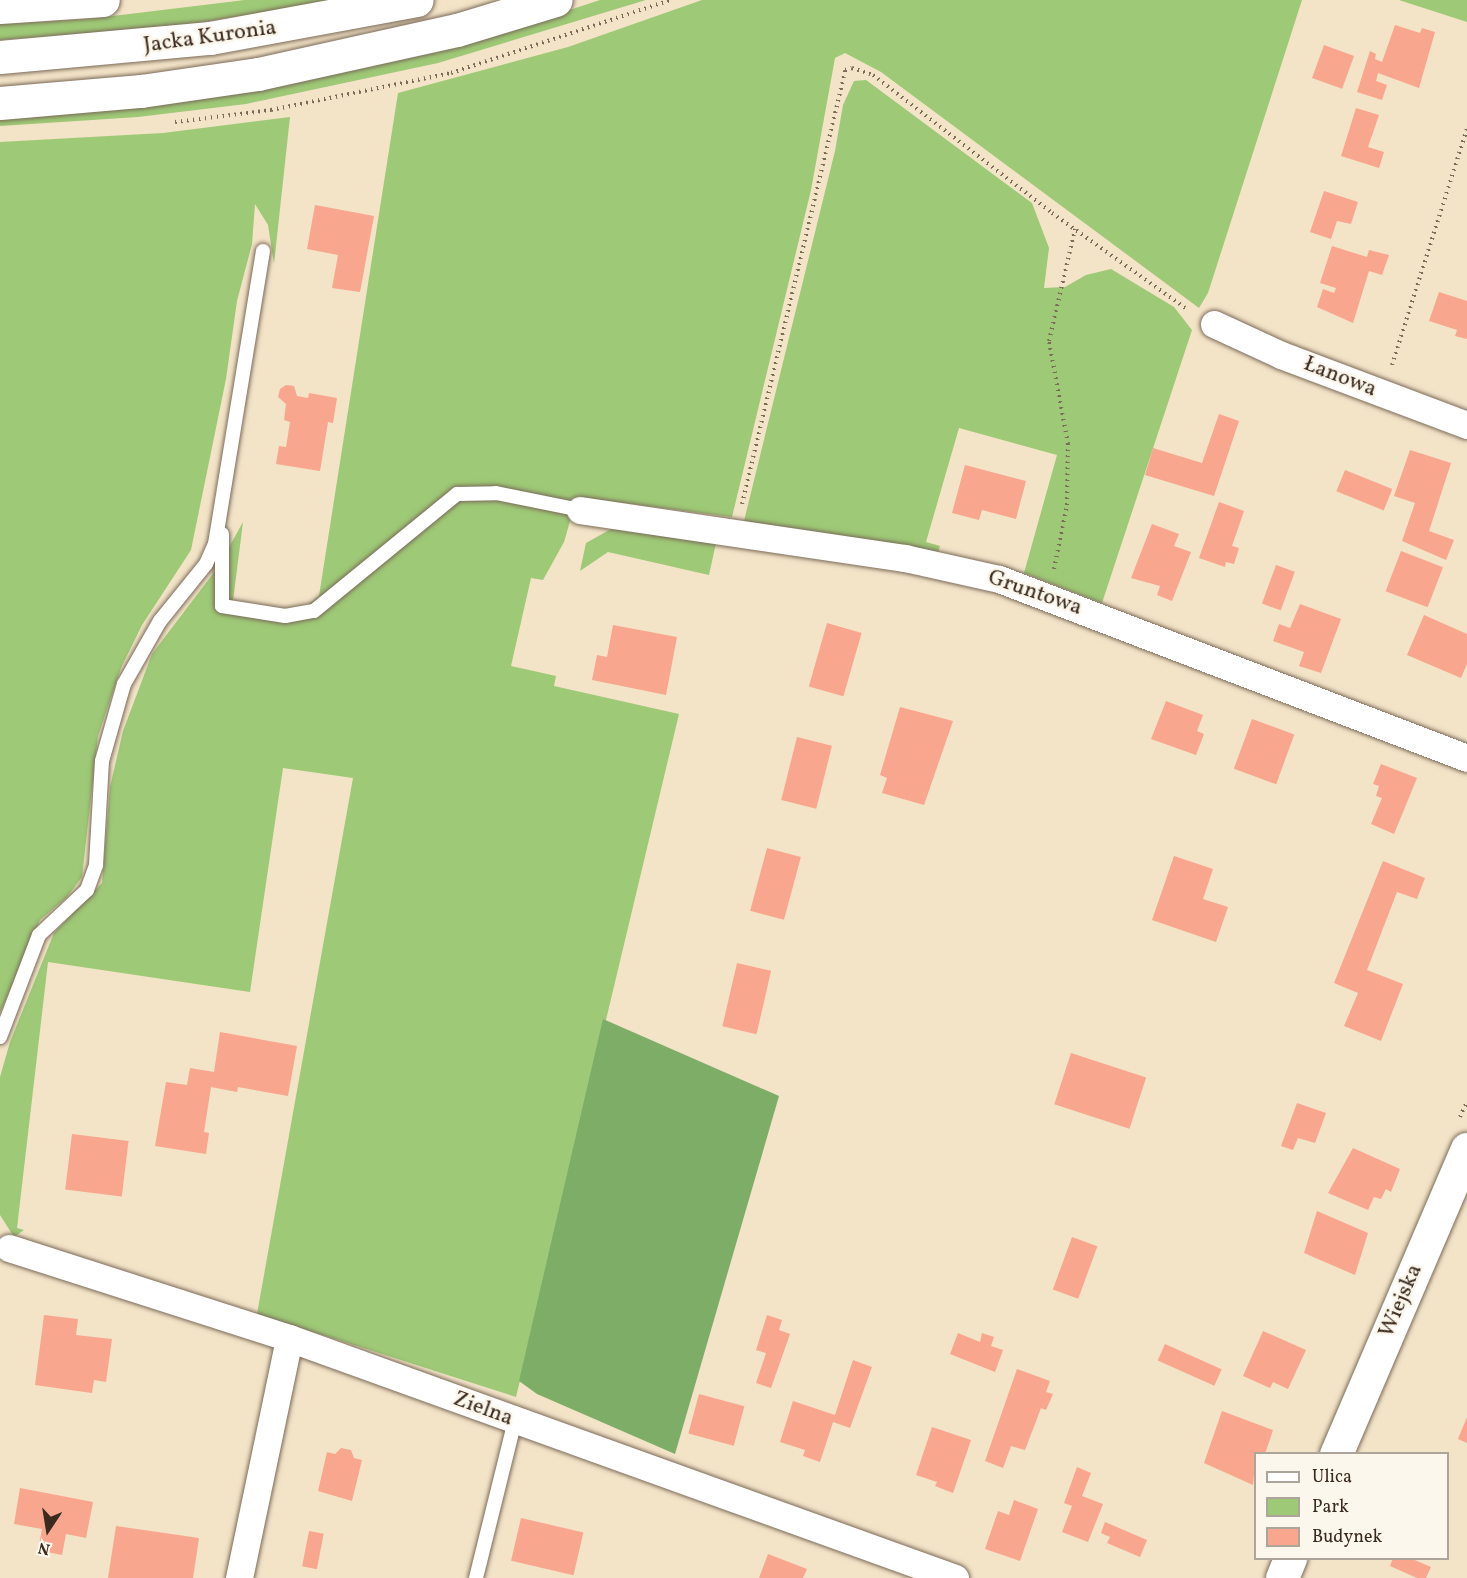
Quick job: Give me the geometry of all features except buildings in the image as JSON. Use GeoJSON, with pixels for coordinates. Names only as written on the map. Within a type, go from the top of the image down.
{"type":"FeatureCollection","features":[{"type":"Feature","properties":{"kind":"main road"},"geometry":{"type":"LineString","coordinates":[[0,7],[103,0]]}},
{"type":"Feature","properties":{"kind":"main road","name":"Jacka Kuronia"},"geometry":{"type":"LineString","coordinates":[[0,57],[210,38],[417,0]]}},
{"type":"Feature","properties":{"kind":"main road"},"geometry":{"type":"LineString","coordinates":[[0,103],[141,92],[258,74],[457,30],[556,0]]}},
{"type":"Feature","properties":{"kind":"main road","name":"Wiejska"},"geometry":{"type":"LineString","coordinates":[[1337,1452],[1467,1149]]}},
{"type":"Feature","properties":{"kind":"main road"},"geometry":{"type":"LineString","coordinates":[[1282,1578],[1289,1560]]}},
{"type":"Feature","properties":{"kind":"street","name":"Łanowa"},"geometry":{"type":"LineString","coordinates":[[1214,324],[1467,425]]}},
{"type":"Feature","properties":{"kind":"street","name":"Gruntowa"},"geometry":{"type":"LineString","coordinates":[[580,510],[905,558],[999,579],[1049,596],[1467,758]]}},
{"type":"Feature","properties":{"kind":"street","name":"Zielna"},"geometry":{"type":"LineString","coordinates":[[3,1245],[289,1338],[955,1578]]}},
{"type":"Feature","properties":{"kind":"street"},"geometry":{"type":"LineString","coordinates":[[238,1578],[289,1338]]}},
{"type":"Feature","properties":{"kind":"lane"},"geometry":{"type":"LineString","coordinates":[[262,251],[222,513],[222,606],[285,616],[314,611],[457,494],[496,493],[580,510]]}},
{"type":"Feature","properties":{"kind":"lane"},"geometry":{"type":"LineString","coordinates":[[0,1036],[39,935],[87,891],[96,866],[102,761],[124,684],[160,621],[206,564],[222,513]]}},
{"type":"Feature","properties":{"kind":"lane"},"geometry":{"type":"LineString","coordinates":[[476,1578],[515,1420]]}},
{"type":"Feature","properties":{"kind":"path"},"geometry":{"type":"LineString","coordinates":[[736,534],[845,70],[852,68],[873,75],[1177,304],[1214,324]]}},
{"type":"Feature","properties":{"kind":"path"},"geometry":{"type":"LineString","coordinates":[[1383,393],[1467,129]]}},
{"type":"Feature","properties":{"kind":"path"},"geometry":{"type":"LineString","coordinates":[[1049,596],[1067,505],[1068,444],[1049,341],[1075,229]]}},
{"type":"Feature","properties":{"kind":"green space"},"geometry":{"type":"Polygon","coordinates":[[[245,0],[339,0],[172,27],[0,40],[0,24],[88,19],[245,0]]]}},
{"type":"Feature","properties":{"kind":"green space"},"geometry":{"type":"Polygon","coordinates":[[[600,0],[646,0],[438,63],[246,104],[138,117],[0,126],[0,113],[527,24],[600,0]]]}},
{"type":"Feature","properties":{"kind":"green space"},"geometry":{"type":"Polygon","coordinates":[[[702,0],[1302,0],[1208,293],[1199,308],[881,72],[845,53],[835,58],[811,190],[732,517],[577,497],[564,542],[543,580],[531,578],[511,666],[556,676],[554,686],[679,714],[516,1397],[257,1314],[353,778],[283,768],[250,992],[48,962],[17,1228],[24,1230],[14,1237],[0,1215],[0,1077],[10,1042],[54,933],[102,883],[110,787],[123,731],[152,654],[218,567],[243,522],[233,601],[300,611],[319,596],[398,93],[568,47],[702,0]]]}},
{"type":"Feature","properties":{"kind":"green space"},"geometry":{"type":"Polygon","coordinates":[[[1399,0],[1467,0],[1467,22],[1399,0]]]}},
{"type":"Feature","properties":{"kind":"green space"},"geometry":{"type":"Polygon","coordinates":[[[866,80],[1032,203],[1049,248],[1044,288],[1065,287],[1086,275],[1111,269],[1174,307],[1192,330],[1102,603],[1024,573],[1057,455],[959,428],[926,542],[940,546],[938,553],[744,521],[835,151],[843,105],[854,81],[866,80]]]}},
{"type":"Feature","properties":{"kind":"green space"},"geometry":{"type":"Polygon","coordinates":[[[290,117],[274,264],[268,225],[255,204],[252,244],[237,301],[226,379],[191,550],[142,625],[121,668],[98,736],[82,877],[67,897],[40,920],[0,1013],[0,142],[163,133],[290,117]]]}},
{"type":"Feature","properties":{"kind":"green space"},"geometry":{"type":"Polygon","coordinates":[[[611,529],[716,543],[709,575],[608,552],[580,571],[586,543],[611,529]]]}},
{"type":"Feature","properties":{"kind":"green space"},"geometry":{"type":"Polygon","coordinates":[[[603,1019],[779,1096],[675,1454],[537,1394],[519,1381],[603,1019]]]}}]}
